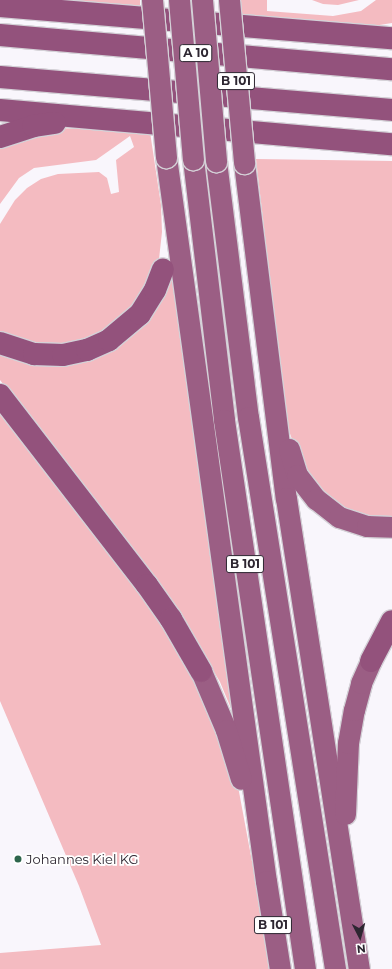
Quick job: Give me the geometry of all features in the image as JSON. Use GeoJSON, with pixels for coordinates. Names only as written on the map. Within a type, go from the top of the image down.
{"type":"FeatureCollection","features":[{"type":"Feature","properties":{"kind":"highway","name":"B 101"},"geometry":{"type":"LineString","coordinates":[[152,0],[166,157],[266,881],[280,969]]}},
{"type":"Feature","properties":{"kind":"highway","name":"B 101"},"geometry":{"type":"LineString","coordinates":[[179,0],[193,159],[224,420],[305,969]]}},
{"type":"Feature","properties":{"kind":"highway","name":"B 101"},"geometry":{"type":"LineString","coordinates":[[202,0],[216,160],[248,417],[335,969]]}},
{"type":"Feature","properties":{"kind":"highway","name":"B 101"},"geometry":{"type":"LineString","coordinates":[[229,0],[244,163],[270,381],[286,498],[359,969]]}},
{"type":"Feature","properties":{"kind":"highway"},"geometry":{"type":"LineString","coordinates":[[0,6],[392,38]]}},
{"type":"Feature","properties":{"kind":"highway"},"geometry":{"type":"LineString","coordinates":[[242,26],[362,30],[392,28]]}},
{"type":"Feature","properties":{"kind":"highway","name":"A 10"},"geometry":{"type":"LineString","coordinates":[[0,35],[392,69]]}},
{"type":"Feature","properties":{"kind":"highway"},"geometry":{"type":"LineString","coordinates":[[0,77],[392,110]]}},
{"type":"Feature","properties":{"kind":"highway"},"geometry":{"type":"LineString","coordinates":[[0,110],[178,127],[392,144]]}},
{"type":"Feature","properties":{"kind":"highway"},"geometry":{"type":"LineString","coordinates":[[0,137],[33,126],[59,123],[178,127]]}},
{"type":"Feature","properties":{"kind":"highway"},"geometry":{"type":"LineString","coordinates":[[0,343],[34,354],[63,355],[87,350],[110,340],[140,314],[155,290],[163,269],[171,191]]}},
{"type":"Feature","properties":{"kind":"highway"},"geometry":{"type":"LineString","coordinates":[[270,381],[298,475],[316,499],[339,517],[367,526],[392,527]]}},
{"type":"Feature","properties":{"kind":"highway"},"geometry":{"type":"LineString","coordinates":[[0,395],[155,596],[201,670],[226,730],[238,765],[266,881]]}},
{"type":"Feature","properties":{"kind":"highway"},"geometry":{"type":"LineString","coordinates":[[355,938],[346,857],[345,782],[354,710],[361,683],[392,621]]}},
{"type":"Feature","properties":{"kind":"shaded area"},"geometry":{"type":"Polygon","coordinates":[[[25,0],[140,0],[140,10],[25,0]]]}},
{"type":"Feature","properties":{"kind":"shaded area"},"geometry":{"type":"Polygon","coordinates":[[[240,0],[267,0],[267,11],[333,16],[361,11],[376,0],[392,0],[392,23],[367,27],[242,18],[240,0]]]}},
{"type":"Feature","properties":{"kind":"shaded area"},"geometry":{"type":"Polygon","coordinates":[[[312,0],[359,0],[338,5],[323,4],[312,0]]]}},
{"type":"Feature","properties":{"kind":"shaded area"},"geometry":{"type":"Polygon","coordinates":[[[58,128],[150,132],[161,205],[162,232],[158,268],[119,327],[54,350],[0,337],[0,224],[15,200],[27,188],[41,179],[58,174],[99,172],[107,178],[111,194],[119,192],[116,160],[134,147],[130,136],[96,160],[34,168],[19,178],[0,204],[0,143],[58,128]]]}},
{"type":"Feature","properties":{"kind":"shaded area"},"geometry":{"type":"Polygon","coordinates":[[[256,159],[392,161],[392,519],[367,518],[331,501],[302,468],[287,425],[256,159]]]}},
{"type":"Feature","properties":{"kind":"shaded area"},"geometry":{"type":"Polygon","coordinates":[[[168,278],[174,278],[240,730],[220,682],[179,612],[0,380],[0,351],[70,361],[168,278]]]}},
{"type":"Feature","properties":{"kind":"shaded area"},"geometry":{"type":"Polygon","coordinates":[[[0,411],[158,614],[197,677],[237,781],[272,969],[0,969],[0,953],[101,945],[79,886],[0,701],[0,411]]]}},
{"type":"Feature","properties":{"kind":"place","name":"Johannes Kiel KG"},"geometry":{"type":"Point","coordinates":[18,859]}}]}
